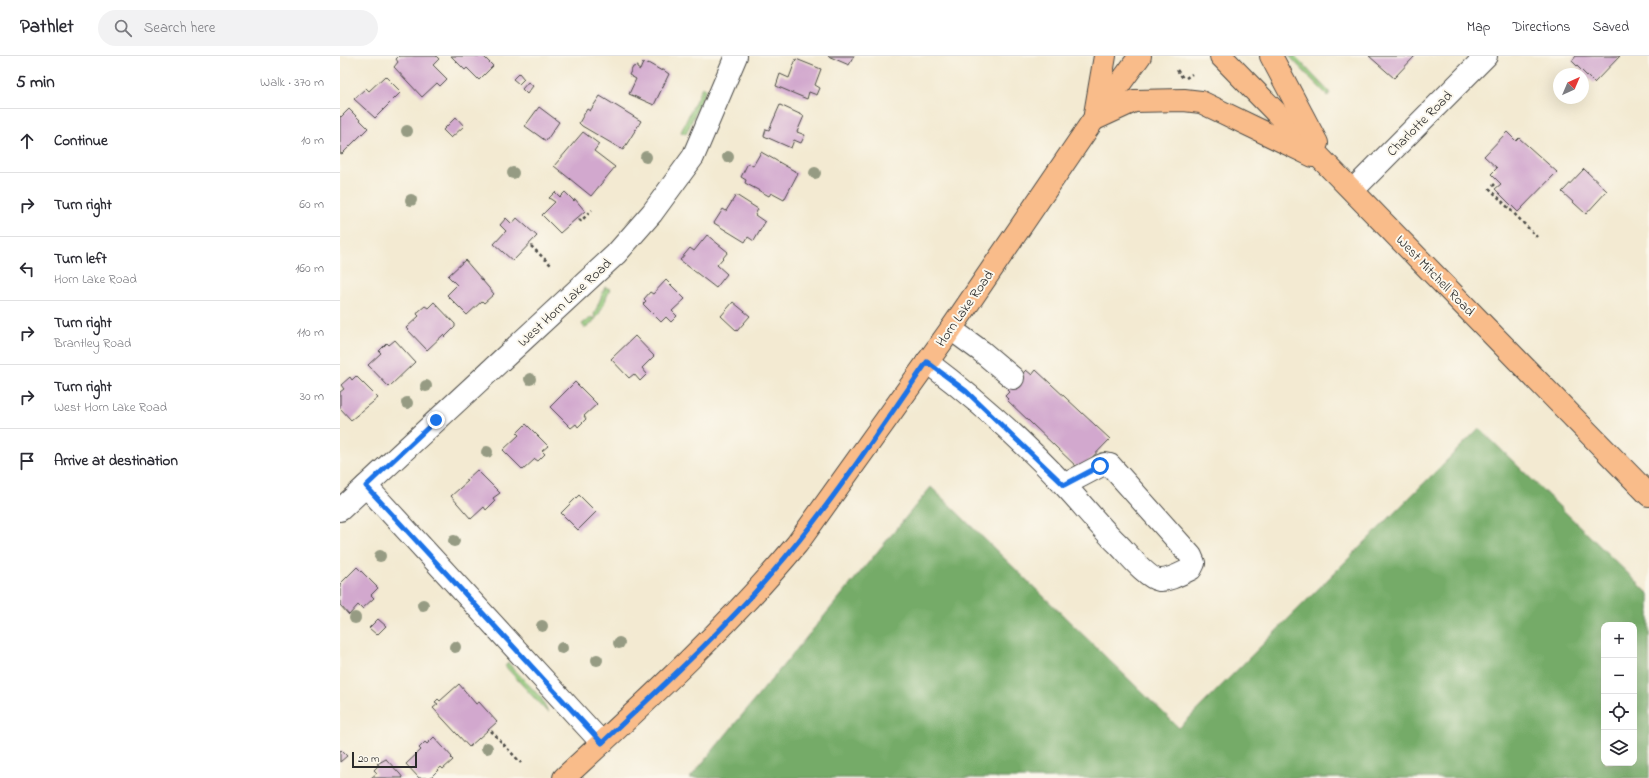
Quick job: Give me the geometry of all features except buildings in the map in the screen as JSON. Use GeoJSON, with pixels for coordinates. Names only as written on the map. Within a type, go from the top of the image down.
{"type":"FeatureCollection","features":[{"type":"Feature","properties":{"kind":"main road"},"geometry":{"type":"LineString","coordinates":[[1094,119],[1105,56]]}},
{"type":"Feature","properties":{"kind":"main road","name":"Horn Lake Road"},"geometry":{"type":"LineString","coordinates":[[564,778],[706,646],[771,574],[810,526],[951,329],[1094,119],[1140,56]]}},
{"type":"Feature","properties":{"kind":"main road","name":"West Mitchell Road"},"geometry":{"type":"LineString","coordinates":[[1221,56],[1649,495]]}},
{"type":"Feature","properties":{"kind":"main road"},"geometry":{"type":"LineString","coordinates":[[1271,56],[1326,162]]}},
{"type":"Feature","properties":{"kind":"main road"},"geometry":{"type":"LineString","coordinates":[[1094,119],[1134,101],[1184,100],[1201,102],[1326,162]]}},
{"type":"Feature","properties":{"kind":"street","name":"West Horn Lake Road"},"geometry":{"type":"LineString","coordinates":[[340,510],[610,259],[638,230],[693,157],[736,56]]}},
{"type":"Feature","properties":{"kind":"street","name":"Charlotte Road"},"geometry":{"type":"LineString","coordinates":[[1353,190],[1486,56]]}},
{"type":"Feature","properties":{"kind":"street"},"geometry":{"type":"LineString","coordinates":[[951,329],[981,351],[1013,378]]}},
{"type":"Feature","properties":{"kind":"street"},"geometry":{"type":"LineString","coordinates":[[927,362],[966,391],[1064,485],[1115,541],[1151,576],[1159,580],[1166,579],[1191,569],[1194,563],[1191,556],[1110,465],[1105,464],[1100,466],[1064,485]]}},
{"type":"Feature","properties":{"kind":"street"},"geometry":{"type":"LineString","coordinates":[[366,486],[602,743]]}},
{"type":"Feature","properties":{"kind":"path"},"geometry":{"type":"LineString","coordinates":[[1177,70],[1184,79]]}},
{"type":"Feature","properties":{"kind":"path"},"geometry":{"type":"LineString","coordinates":[[1495,184],[1490,188],[1537,237]]}},
{"type":"Feature","properties":{"kind":"path"},"geometry":{"type":"LineString","coordinates":[[579,219],[581,221],[592,210]]}},
{"type":"Feature","properties":{"kind":"path"},"geometry":{"type":"LineString","coordinates":[[531,246],[552,265]]}},
{"type":"Feature","properties":{"kind":"path"},"geometry":{"type":"LineString","coordinates":[[491,732],[522,763]]}},
{"type":"Feature","properties":{"kind":"green space"},"geometry":{"type":"Polygon","coordinates":[[[1289,56],[1295,56],[1330,93],[1328,96],[1289,56]]]}},
{"type":"Feature","properties":{"kind":"green space"},"geometry":{"type":"Polygon","coordinates":[[[702,87],[706,89],[686,134],[681,132],[702,87]]]}},
{"type":"Feature","properties":{"kind":"green space"},"geometry":{"type":"Polygon","coordinates":[[[605,287],[610,289],[598,316],[585,328],[582,324],[592,317],[594,319],[594,315],[605,287]]]}},
{"type":"Feature","properties":{"kind":"green space"},"geometry":{"type":"Polygon","coordinates":[[[1479,428],[1649,594],[1649,778],[690,778],[931,487],[1179,728],[1479,428]]]}},
{"type":"Feature","properties":{"kind":"green space"},"geometry":{"type":"Polygon","coordinates":[[[508,663],[542,699],[548,713],[505,666],[508,663]]]}},
{"type":"Feature","properties":{"kind":"route"},"geometry":{"type":"LineString","coordinates":[[436,420],[366,486],[602,743],[706,646],[742,608],[797,544],[927,362],[966,391],[1064,485],[1100,466]]}}]}
